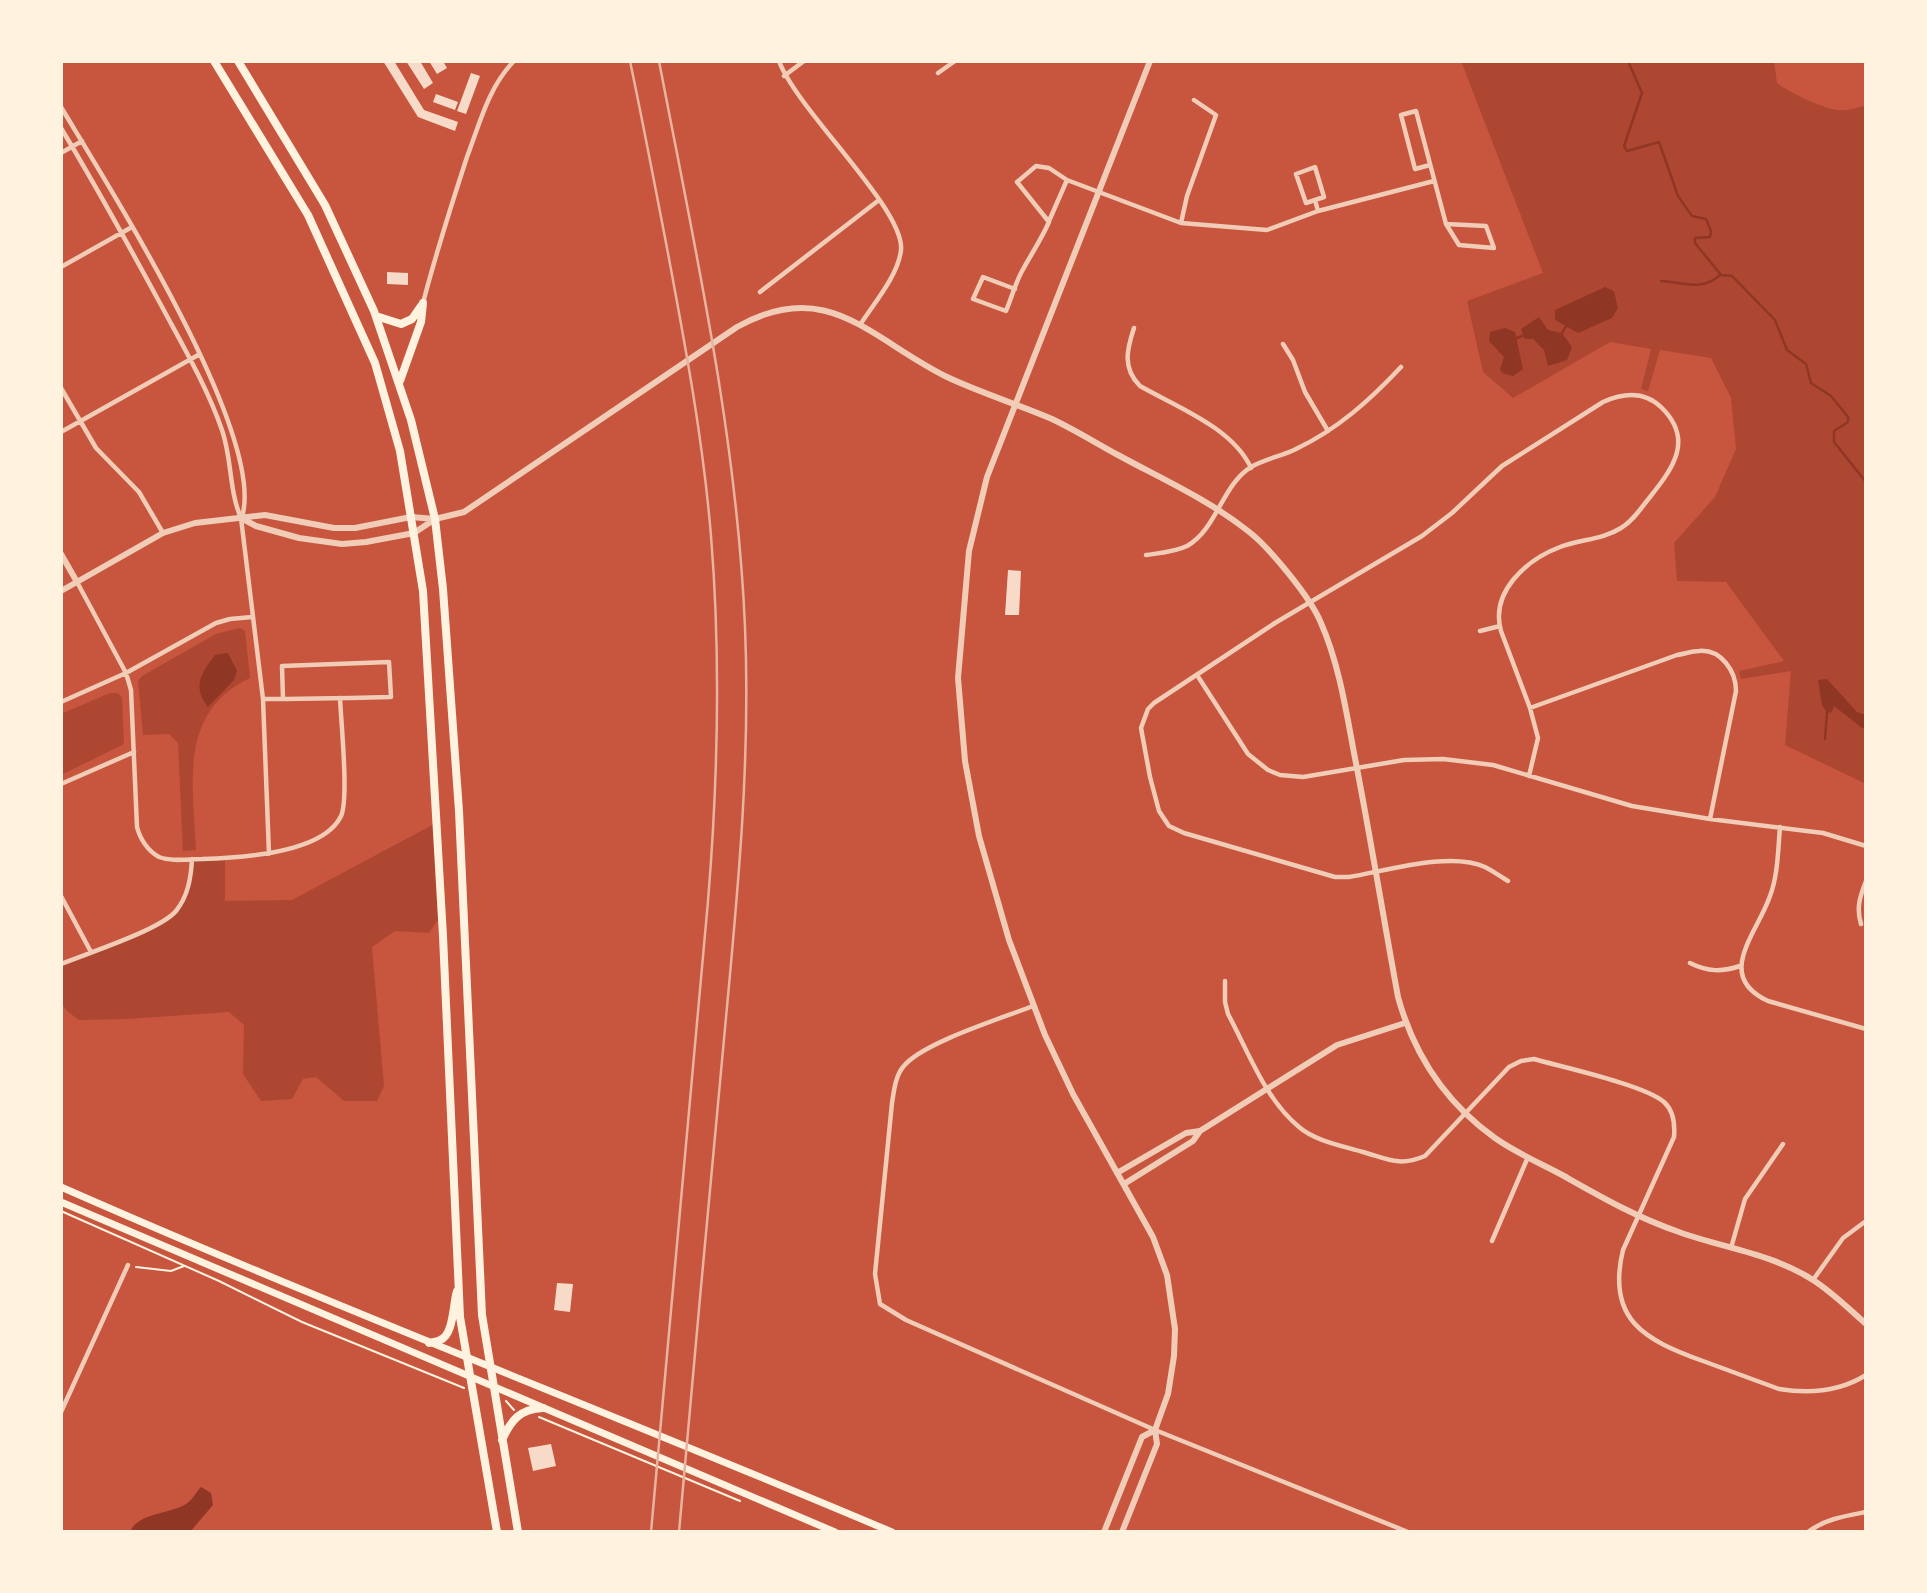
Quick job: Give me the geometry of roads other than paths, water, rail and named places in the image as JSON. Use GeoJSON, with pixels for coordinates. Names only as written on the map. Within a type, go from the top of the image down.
{"type":"FeatureCollection","features":[{"type":"Feature","properties":{"kind":"main road"},"geometry":{"type":"LineString","coordinates":[[214,61],[308,215],[375,363],[400,451],[423,591],[443,929],[460,1317],[497,1532]]}},
{"type":"Feature","properties":{"kind":"main road"},"geometry":{"type":"LineString","coordinates":[[238,61],[325,205],[376,316],[400,381],[420,451],[435,519],[443,589],[459,811],[482,1315],[518,1532]]}},
{"type":"Feature","properties":{"kind":"main road"},"geometry":{"type":"LineString","coordinates":[[376,316],[401,324],[412,319],[423,303]]}},
{"type":"Feature","properties":{"kind":"main road"},"geometry":{"type":"LineString","coordinates":[[400,381],[421,322],[423,303]]}},
{"type":"Feature","properties":{"kind":"main road"},"geometry":{"type":"LineString","coordinates":[[61,1187],[429,1343],[643,1427],[892,1532]]}},
{"type":"Feature","properties":{"kind":"main road"},"geometry":{"type":"LineString","coordinates":[[61,1202],[835,1532]]}},
{"type":"Feature","properties":{"kind":"main road"},"geometry":{"type":"LineString","coordinates":[[429,1343],[443,1340],[449,1329],[459,1284]]}},
{"type":"Feature","properties":{"kind":"main road"},"geometry":{"type":"LineString","coordinates":[[502,1440],[517,1415],[527,1410],[543,1408]]}},
{"type":"Feature","properties":{"kind":"street"},"geometry":{"type":"LineString","coordinates":[[423,303],[442,231],[491,91],[514,61]]}},
{"type":"Feature","properties":{"kind":"street"},"geometry":{"type":"LineString","coordinates":[[779,61],[785,76],[879,200],[899,231],[901,252],[897,268],[860,325]]}},
{"type":"Feature","properties":{"kind":"street"},"geometry":{"type":"LineString","coordinates":[[785,76],[804,61]]}},
{"type":"Feature","properties":{"kind":"street"},"geometry":{"type":"LineString","coordinates":[[938,73],[955,61]]}},
{"type":"Feature","properties":{"kind":"street"},"geometry":{"type":"LineString","coordinates":[[1122,1532],[1157,1444],[1155,1430],[1168,1394],[1174,1356],[1172,1303],[1167,1275],[1153,1237],[1073,1094],[1033,1006],[1009,940],[979,836],[965,761],[958,649],[969,551],[987,477],[1150,61]]}},
{"type":"Feature","properties":{"kind":"street"},"geometry":{"type":"LineString","coordinates":[[1181,223],[1187,196],[1216,115],[1194,100]]}},
{"type":"Feature","properties":{"kind":"street"},"geometry":{"type":"LineString","coordinates":[[61,107],[132,227],[200,354],[236,446],[246,504],[242,518]]}},
{"type":"Feature","properties":{"kind":"street"},"geometry":{"type":"LineString","coordinates":[[1430,165],[1415,169],[1401,115],[1416,111],[1446,224],[1459,245],[1494,248],[1486,226],[1446,224]]}},
{"type":"Feature","properties":{"kind":"street"},"geometry":{"type":"LineString","coordinates":[[61,128],[122,233],[190,360],[222,429],[236,505],[242,518],[263,699],[269,853]]}},
{"type":"Feature","properties":{"kind":"street"},"geometry":{"type":"LineString","coordinates":[[61,153],[82,141]]}},
{"type":"Feature","properties":{"kind":"street"},"geometry":{"type":"LineString","coordinates":[[1049,222],[1017,182],[1036,166],[1049,168],[1067,180],[1181,223],[1267,230],[1318,211],[1434,181]]}},
{"type":"Feature","properties":{"kind":"street"},"geometry":{"type":"LineString","coordinates":[[1315,167],[1324,197],[1315,200],[1306,203],[1296,174],[1315,167]]}},
{"type":"Feature","properties":{"kind":"street"},"geometry":{"type":"LineString","coordinates":[[1015,289],[982,277],[973,299],[1006,311],[1067,180]]}},
{"type":"Feature","properties":{"kind":"street"},"geometry":{"type":"LineString","coordinates":[[760,292],[879,200]]}},
{"type":"Feature","properties":{"kind":"street"},"geometry":{"type":"LineString","coordinates":[[1315,200],[1318,211]]}},
{"type":"Feature","properties":{"kind":"street"},"geometry":{"type":"LineString","coordinates":[[61,267],[132,227]]}},
{"type":"Feature","properties":{"kind":"street"},"geometry":{"type":"LineString","coordinates":[[242,518],[256,526],[322,542],[366,542],[414,533],[435,519],[464,512],[737,327],[774,310],[792,307],[828,310],[860,325],[931,369],[1077,431],[1218,509],[1251,533],[1279,562],[1321,622],[1340,683],[1405,1023],[1439,1085],[1465,1115],[1497,1139],[1638,1216],[1780,1263],[1812,1280],[1866,1324]]}},
{"type":"Feature","properties":{"kind":"street"},"geometry":{"type":"LineString","coordinates":[[1134,328],[1127,361],[1132,378],[1140,386],[1223,433],[1237,444],[1251,468]]}},
{"type":"Feature","properties":{"kind":"street"},"geometry":{"type":"LineString","coordinates":[[1283,344],[1293,360],[1304,392],[1328,431]]}},
{"type":"Feature","properties":{"kind":"street"},"geometry":{"type":"LineString","coordinates":[[61,432],[200,354]]}},
{"type":"Feature","properties":{"kind":"street"},"geometry":{"type":"LineString","coordinates":[[1146,555],[1189,545],[1198,537],[1234,484],[1251,468],[1296,449],[1328,431],[1356,412],[1401,367]]}},
{"type":"Feature","properties":{"kind":"street"},"geometry":{"type":"LineString","coordinates":[[61,388],[96,448],[139,492],[163,533]]}},
{"type":"Feature","properties":{"kind":"street"},"geometry":{"type":"LineString","coordinates":[[1508,881],[1483,866],[1463,862],[1434,862],[1376,873],[1335,877],[1184,833],[1169,826],[1159,811],[1142,728],[1148,709],[1154,703],[1309,603],[1422,536],[1452,513],[1502,466],[1602,402],[1632,394],[1645,397],[1657,404],[1675,426],[1678,453],[1667,475],[1632,520],[1620,529],[1602,537],[1558,547],[1534,560],[1518,574],[1505,591],[1499,605],[1500,626],[1538,738],[1529,776]]}},
{"type":"Feature","properties":{"kind":"street"},"geometry":{"type":"LineString","coordinates":[[61,591],[163,533],[195,523],[265,514],[334,528],[355,528],[411,516],[435,519]]}},
{"type":"Feature","properties":{"kind":"street"},"geometry":{"type":"LineString","coordinates":[[61,554],[127,673],[133,702],[137,827],[145,845],[159,857],[192,859],[269,853],[290,849],[319,837],[335,825],[344,805],[340,698]]}},
{"type":"Feature","properties":{"kind":"street"},"geometry":{"type":"LineString","coordinates":[[61,702],[127,673],[216,623],[252,617]]}},
{"type":"Feature","properties":{"kind":"street"},"geometry":{"type":"LineString","coordinates":[[1480,631],[1500,626]]}},
{"type":"Feature","properties":{"kind":"street"},"geometry":{"type":"LineString","coordinates":[[1530,708],[1677,655],[1700,650],[1718,656],[1732,672],[1736,691],[1710,819]]}},
{"type":"Feature","properties":{"kind":"street"},"geometry":{"type":"LineString","coordinates":[[263,699],[284,699],[391,697],[389,662],[282,666],[284,699]]}},
{"type":"Feature","properties":{"kind":"street"},"geometry":{"type":"LineString","coordinates":[[1197,675],[1248,754],[1268,770],[1280,775],[1303,777],[1404,760],[1443,760],[1493,765],[1632,806],[1823,833],[1866,846]]}},
{"type":"Feature","properties":{"kind":"street"},"geometry":{"type":"LineString","coordinates":[[61,784],[134,752]]}},
{"type":"Feature","properties":{"kind":"street"},"geometry":{"type":"LineString","coordinates":[[1780,827],[1771,894],[1746,946],[1740,965],[1741,975],[1756,996],[1866,1029]]}},
{"type":"Feature","properties":{"kind":"street"},"geometry":{"type":"LineString","coordinates":[[61,964],[169,918],[188,888],[192,859]]}},
{"type":"Feature","properties":{"kind":"street"},"geometry":{"type":"LineString","coordinates":[[1861,924],[1858,914],[1859,900],[1866,881]]}},
{"type":"Feature","properties":{"kind":"street"},"geometry":{"type":"LineString","coordinates":[[61,896],[91,952]]}},
{"type":"Feature","properties":{"kind":"street"},"geometry":{"type":"LineString","coordinates":[[1690,963],[1713,971],[1740,965]]}},
{"type":"Feature","properties":{"kind":"street"},"geometry":{"type":"LineString","coordinates":[[1225,981],[1228,1014],[1268,1088],[1280,1107],[1299,1128],[1339,1145],[1399,1162],[1410,1163],[1425,1156],[1509,1067],[1521,1061],[1534,1059],[1648,1092],[1665,1103],[1674,1117],[1674,1137],[1623,1250],[1619,1269],[1620,1295],[1628,1315],[1643,1334],[1666,1348],[1779,1389],[1798,1392],[1828,1391],[1843,1387],[1866,1375]]}},
{"type":"Feature","properties":{"kind":"street"},"geometry":{"type":"LineString","coordinates":[[1033,1006],[935,1045],[916,1055],[898,1076],[892,1103],[875,1274],[880,1304],[906,1320],[1155,1430],[1408,1532]]}},
{"type":"Feature","properties":{"kind":"street"},"geometry":{"type":"LineString","coordinates":[[1124,1184],[1193,1141],[1200,1131],[1337,1045],[1405,1023]]}},
{"type":"Feature","properties":{"kind":"street"},"geometry":{"type":"LineString","coordinates":[[1117,1173],[1186,1133],[1200,1131]]}},
{"type":"Feature","properties":{"kind":"street"},"geometry":{"type":"LineString","coordinates":[[1731,1248],[1745,1199],[1783,1144]]}},
{"type":"Feature","properties":{"kind":"street"},"geometry":{"type":"LineString","coordinates":[[1492,1241],[1528,1157]]}},
{"type":"Feature","properties":{"kind":"street"},"geometry":{"type":"LineString","coordinates":[[1812,1280],[1843,1238],[1866,1221]]}},
{"type":"Feature","properties":{"kind":"street"},"geometry":{"type":"LineString","coordinates":[[61,1412],[128,1265]]}},
{"type":"Feature","properties":{"kind":"street"},"geometry":{"type":"LineString","coordinates":[[1104,1532],[1142,1437],[1155,1430]]}},
{"type":"Feature","properties":{"kind":"street"},"geometry":{"type":"LineString","coordinates":[[1808,1532],[1820,1523],[1866,1512]]}},
{"type":"Feature","properties":{"kind":"waterway"},"geometry":{"type":"LineString","coordinates":[[1628,61],[1642,93],[1624,146],[1627,151],[1659,142],[1678,196],[1692,216],[1706,219],[1711,231],[1710,237],[1695,238],[1695,243],[1721,275],[1732,276],[1775,320],[1787,350],[1806,364],[1811,383],[1831,396],[1848,417],[1848,422],[1834,431],[1834,442],[1866,482]]}},
{"type":"Feature","properties":{"kind":"waterway"},"geometry":{"type":"LineString","coordinates":[[1661,281],[1699,285],[1720,275]]}},
{"type":"Feature","properties":{"kind":"waterway"},"geometry":{"type":"LineString","coordinates":[[1562,333],[1566,326]]}},
{"type":"Feature","properties":{"kind":"waterway"},"geometry":{"type":"LineString","coordinates":[[1517,338],[1525,335]]}},
{"type":"Feature","properties":{"kind":"waterway"},"geometry":{"type":"LineString","coordinates":[[1825,739],[1827,713]]}},
{"type":"Feature","properties":{"kind":"railway"},"geometry":{"type":"LineString","coordinates":[[630,61],[674,284],[698,428],[711,536],[717,673],[716,764],[708,901],[651,1532]]}},
{"type":"Feature","properties":{"kind":"railway"},"geometry":{"type":"LineString","coordinates":[[659,61],[700,272],[724,414],[740,556],[746,680],[744,786],[737,892],[679,1532]]}}]}
